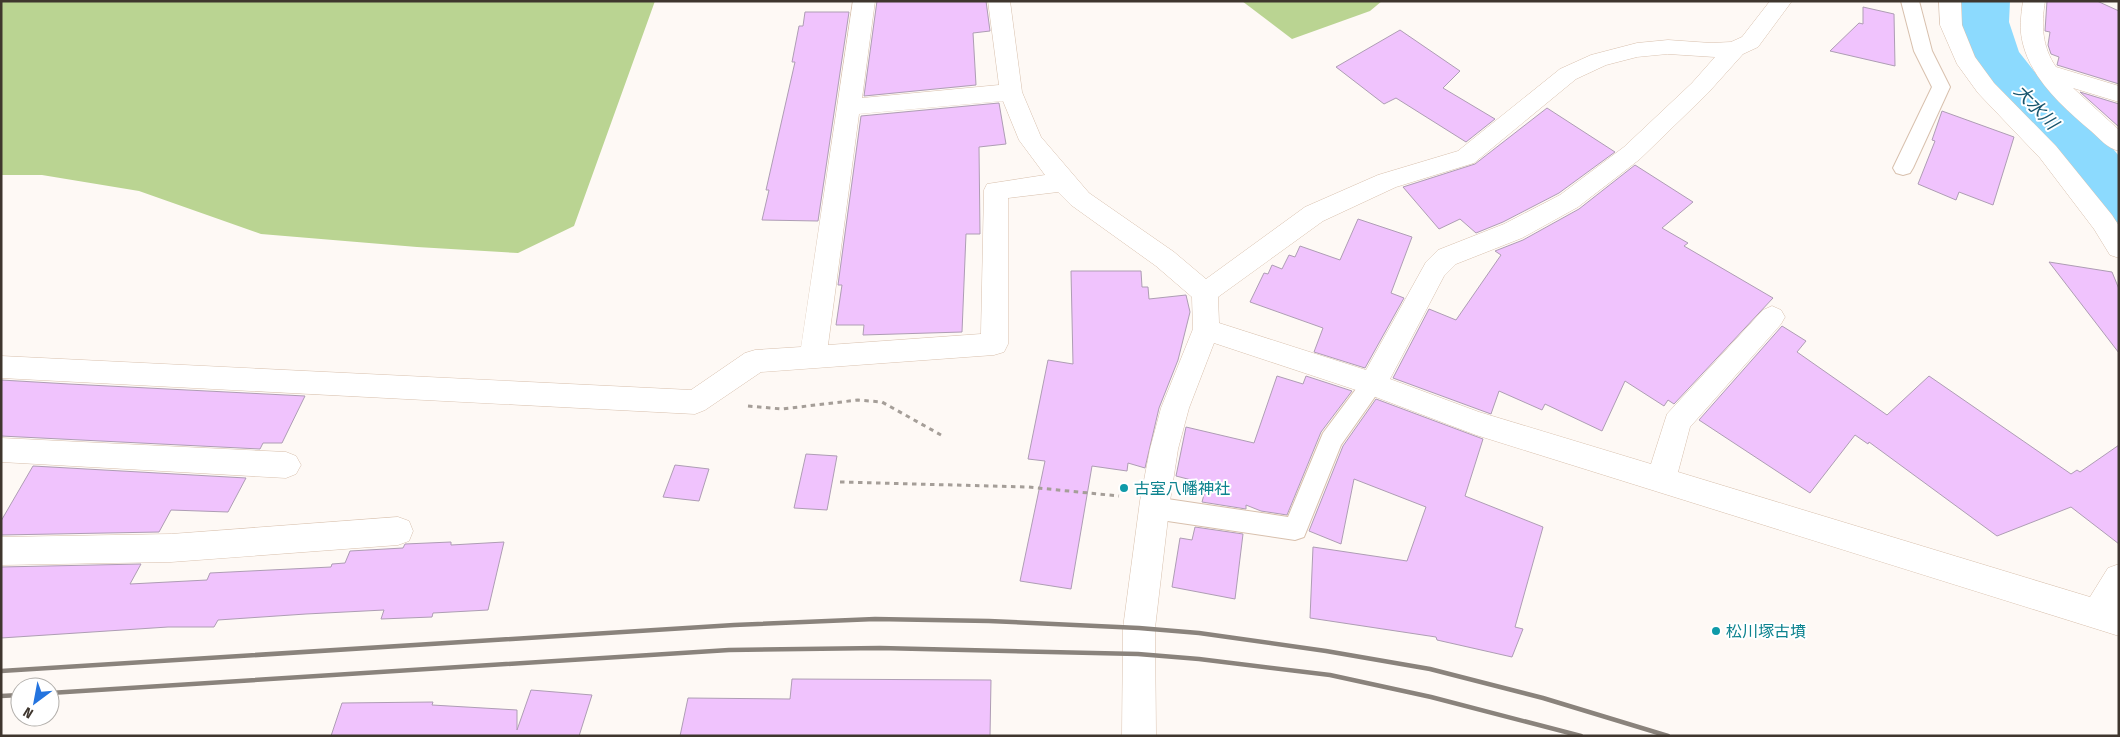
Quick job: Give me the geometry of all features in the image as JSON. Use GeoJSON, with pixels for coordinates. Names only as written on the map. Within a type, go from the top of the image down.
{"type":"FeatureCollection","features":[{"type":"Feature","properties":{"kind":"street"},"geometry":{"type":"LineString","coordinates":[[813,357],[864,1]]}},
{"type":"Feature","properties":{"kind":"street"},"geometry":{"type":"LineString","coordinates":[[999,1],[1011,92],[1031,140],[1080,199],[1165,259],[1206,294],[1206,329],[1175,408],[1164,449],[1154,508],[1139,628],[1138,736]]}},
{"type":"Feature","properties":{"kind":"street"},"geometry":{"type":"LineString","coordinates":[[1373,384],[1435,269],[1447,257],[1513,231],[1569,201],[1632,153],[1700,88],[1735,49],[1750,42],[1781,1]]}},
{"type":"Feature","properties":{"kind":"street"},"geometry":{"type":"LineString","coordinates":[[1950,1],[1951,25],[1965,59],[1986,88],[2048,152],[2103,222],[2119,248]]}},
{"type":"Feature","properties":{"kind":"street"},"geometry":{"type":"LineString","coordinates":[[2034,1],[2030,24],[2034,50],[2047,72],[2075,105],[2119,143]]}},
{"type":"Feature","properties":{"kind":"street"},"geometry":{"type":"LineString","coordinates":[[1206,294],[1314,214],[1387,181],[1466,157],[1568,74],[1599,60],[1636,50],[1668,47],[1735,49]]}},
{"type":"Feature","properties":{"kind":"street"},"geometry":{"type":"LineString","coordinates":[[2047,72],[2119,94]]}},
{"type":"Feature","properties":{"kind":"street"},"geometry":{"type":"LineString","coordinates":[[849,107],[1011,92]]}},
{"type":"Feature","properties":{"kind":"street"},"geometry":{"type":"LineString","coordinates":[[1,367],[695,402],[755,361],[994,344],[996,190],[1064,182]]}},
{"type":"Feature","properties":{"kind":"street"},"geometry":{"type":"LineString","coordinates":[[1661,480],[1677,422],[1772,317]]}},
{"type":"Feature","properties":{"kind":"street"},"geometry":{"type":"LineString","coordinates":[[1206,329],[1373,384],[1476,424],[2111,618],[2119,578]]}},
{"type":"Feature","properties":{"kind":"street"},"geometry":{"type":"LineString","coordinates":[[1,450],[286,465]]}},
{"type":"Feature","properties":{"kind":"street"},"geometry":{"type":"LineString","coordinates":[[1,551],[171,548],[398,531]]}},
{"type":"Feature","properties":{"kind":"lane"},"geometry":{"type":"LineString","coordinates":[[1903,168],[1941,87],[1922,51],[1910,1]]}},
{"type":"Feature","properties":{"kind":"lane"},"geometry":{"type":"LineString","coordinates":[[1154,508],[1295,530],[1331,440],[1373,384]]}},
{"type":"Feature","properties":{"kind":"path"},"geometry":{"type":"LineString","coordinates":[[695,402],[782,409],[858,400],[882,402],[941,435]]}},
{"type":"Feature","properties":{"kind":"path"},"geometry":{"type":"LineString","coordinates":[[840,482],[1028,486],[1125,497]]}},
{"type":"Feature","properties":{"kind":"green space"},"geometry":{"type":"Polygon","coordinates":[[[1,1],[655,1],[574,226],[518,253],[261,234],[139,191],[42,175],[1,175],[1,1]]]}},
{"type":"Feature","properties":{"kind":"green space"},"geometry":{"type":"Polygon","coordinates":[[[1242,1],[1382,1],[1370,11],[1292,39],[1242,1]]]}},
{"type":"Feature","properties":{"kind":"building"},"geometry":{"type":"Polygon","coordinates":[[[877,1],[986,1],[990,31],[973,33],[976,85],[864,96],[877,1]]]}},
{"type":"Feature","properties":{"kind":"building"},"geometry":{"type":"Polygon","coordinates":[[[2047,1],[2097,1],[2119,11],[2119,84],[2057,65],[2059,57],[2051,54],[2048,45],[2050,32],[2045,31],[2047,1]]]}},
{"type":"Feature","properties":{"kind":"building"},"geometry":{"type":"Polygon","coordinates":[[[1863,7],[1894,14],[1895,66],[1830,51],[1859,23],[1863,24],[1863,7]]]}},
{"type":"Feature","properties":{"kind":"building"},"geometry":{"type":"Polygon","coordinates":[[[805,12],[849,12],[818,221],[762,220],[769,190],[766,190],[795,62],[792,62],[799,26],[803,26],[805,12]]]}},
{"type":"Feature","properties":{"kind":"building"},"geometry":{"type":"Polygon","coordinates":[[[1400,30],[1460,71],[1443,88],[1495,119],[1466,142],[1396,98],[1384,104],[1336,67],[1400,30]]]}},
{"type":"Feature","properties":{"kind":"building"},"geometry":{"type":"Polygon","coordinates":[[[2080,92],[2119,104],[2119,127],[2080,92]]]}},
{"type":"Feature","properties":{"kind":"building"},"geometry":{"type":"Polygon","coordinates":[[[999,103],[1006,144],[979,147],[980,234],[966,234],[962,332],[863,335],[864,325],[836,325],[842,285],[838,285],[861,116],[999,103]]]}},
{"type":"Feature","properties":{"kind":"building"},"geometry":{"type":"Polygon","coordinates":[[[1547,108],[1615,152],[1559,193],[1503,222],[1476,233],[1460,219],[1439,229],[1403,187],[1475,164],[1547,108]]]}},
{"type":"Feature","properties":{"kind":"building"},"geometry":{"type":"Polygon","coordinates":[[[1942,111],[2014,137],[1993,205],[1959,192],[1956,200],[1918,184],[1935,141],[1932,140],[1942,111]]]}},
{"type":"Feature","properties":{"kind":"building"},"geometry":{"type":"Polygon","coordinates":[[[1635,165],[1693,202],[1662,228],[1688,243],[1684,246],[1773,298],[1674,404],[1668,400],[1664,406],[1625,381],[1602,431],[1545,404],[1542,410],[1499,391],[1491,414],[1393,378],[1429,309],[1456,320],[1501,255],[1495,251],[1523,240],[1579,209],[1635,165]]]}},
{"type":"Feature","properties":{"kind":"building"},"geometry":{"type":"Polygon","coordinates":[[[1358,219],[1412,237],[1391,293],[1404,298],[1365,368],[1314,352],[1323,328],[1250,302],[1264,273],[1268,274],[1272,265],[1282,269],[1289,255],[1295,257],[1300,246],[1340,260],[1358,219]]]}},
{"type":"Feature","properties":{"kind":"building"},"geometry":{"type":"Polygon","coordinates":[[[2049,262],[2112,272],[2119,289],[2119,353],[2049,262]]]}},
{"type":"Feature","properties":{"kind":"building"},"geometry":{"type":"Polygon","coordinates":[[[1071,271],[1141,271],[1142,287],[1148,287],[1149,299],[1186,295],[1190,312],[1178,360],[1159,408],[1145,468],[1128,463],[1127,471],[1092,466],[1071,589],[1020,581],[1045,461],[1028,459],[1048,360],[1073,364],[1071,271]]]}},
{"type":"Feature","properties":{"kind":"building"},"geometry":{"type":"Polygon","coordinates":[[[1782,326],[1806,341],[1797,352],[1887,415],[1929,376],[2071,474],[2077,470],[2080,472],[2119,445],[2119,544],[2071,507],[1997,536],[1869,442],[1868,444],[1855,435],[1810,493],[1699,420],[1782,326]]]}},
{"type":"Feature","properties":{"kind":"building"},"geometry":{"type":"Polygon","coordinates":[[[1277,376],[1303,384],[1306,376],[1352,391],[1321,432],[1287,515],[1261,511],[1246,505],[1246,509],[1202,502],[1207,484],[1176,476],[1186,427],[1254,443],[1277,376]]]}},
{"type":"Feature","properties":{"kind":"building"},"geometry":{"type":"Polygon","coordinates":[[[1,380],[305,396],[282,443],[263,443],[260,449],[1,436],[1,380]]]}},
{"type":"Feature","properties":{"kind":"building"},"geometry":{"type":"Polygon","coordinates":[[[1376,399],[1483,439],[1465,496],[1543,527],[1515,627],[1523,629],[1512,657],[1437,640],[1436,637],[1310,618],[1313,547],[1407,561],[1426,507],[1354,479],[1341,544],[1309,531],[1343,446],[1376,399]]]}},
{"type":"Feature","properties":{"kind":"building"},"geometry":{"type":"Polygon","coordinates":[[[806,454],[837,456],[827,510],[794,508],[806,454]]]}},
{"type":"Feature","properties":{"kind":"building"},"geometry":{"type":"Polygon","coordinates":[[[675,465],[709,469],[699,501],[663,497],[675,465]]]}},
{"type":"Feature","properties":{"kind":"building"},"geometry":{"type":"Polygon","coordinates":[[[33,466],[246,478],[228,512],[171,510],[159,532],[1,535],[1,521],[33,466]]]}},
{"type":"Feature","properties":{"kind":"building"},"geometry":{"type":"Polygon","coordinates":[[[1195,527],[1243,534],[1235,599],[1172,587],[1180,538],[1192,540],[1195,527]]]}},
{"type":"Feature","properties":{"kind":"building"},"geometry":{"type":"Polygon","coordinates":[[[451,542],[451,545],[504,542],[488,610],[433,613],[432,617],[381,619],[384,610],[306,614],[218,620],[214,627],[168,627],[1,638],[1,567],[141,564],[130,584],[207,580],[210,573],[331,567],[332,564],[345,563],[350,551],[403,548],[405,544],[451,542]]]}},
{"type":"Feature","properties":{"kind":"building"},"geometry":{"type":"Polygon","coordinates":[[[792,679],[991,680],[990,736],[680,736],[688,698],[790,699],[792,679]]]}},
{"type":"Feature","properties":{"kind":"building"},"geometry":{"type":"Polygon","coordinates":[[[531,690],[592,695],[579,736],[331,736],[342,703],[433,702],[432,705],[517,710],[517,730],[531,690]]]}},
{"type":"Feature","properties":{"kind":"waterway","name":"大水川"},"geometry":{"type":"LineString","coordinates":[[1982,1],[1981,22],[1992,57],[2020,94],[2083,155],[2119,200]]}},
{"type":"Feature","properties":{"kind":"railway"},"geometry":{"type":"LineString","coordinates":[[1,671],[734,625],[875,619],[989,621],[1139,628],[1199,633],[1326,651],[1430,669],[1543,698],[1668,736]]}},
{"type":"Feature","properties":{"kind":"railway"},"geometry":{"type":"LineString","coordinates":[[60,692],[729,650],[880,648],[1138,654],[1199,659],[1330,675],[1431,697],[1581,736]]}},
{"type":"Feature","properties":{"kind":"railway"},"geometry":{"type":"LineString","coordinates":[[1,696],[10,696]]}},
{"type":"Feature","properties":{"kind":"place","name":"古室八幡神社"},"geometry":{"type":"Point","coordinates":[1124,488]}},
{"type":"Feature","properties":{"kind":"place","name":"松川塚古墳"},"geometry":{"type":"Point","coordinates":[1716,631]}}]}
